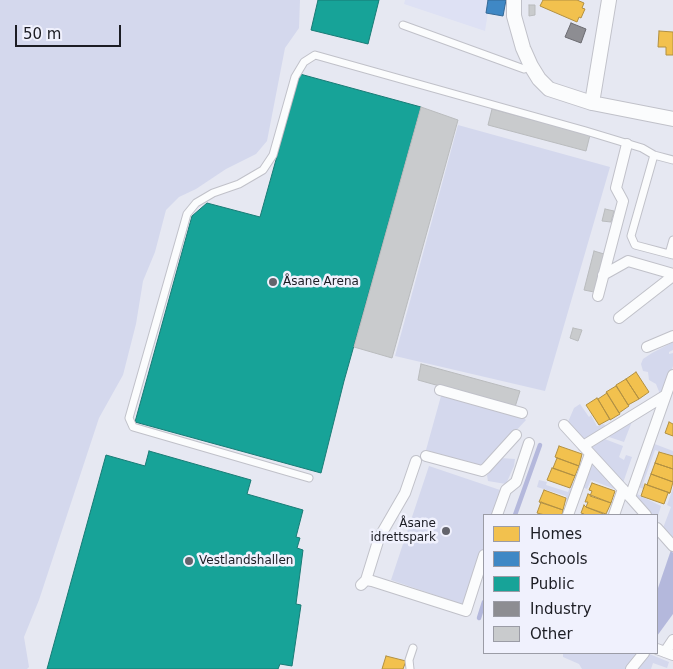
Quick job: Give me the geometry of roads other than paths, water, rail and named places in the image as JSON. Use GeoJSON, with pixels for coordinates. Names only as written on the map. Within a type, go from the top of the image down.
{"type":"FeatureCollection","features":[{"type":"Feature","properties":{"kind":"street"},"geometry":{"type":"LineString","coordinates":[[514,0],[514,16],[518,33],[530,66],[549,89],[592,103],[673,119]]}},
{"type":"Feature","properties":{"kind":"street"},"geometry":{"type":"LineString","coordinates":[[592,103],[609,0]]}},
{"type":"Feature","properties":{"kind":"street"},"geometry":{"type":"LineString","coordinates":[[598,296],[623,201],[616,188],[627,144]]}},
{"type":"Feature","properties":{"kind":"street"},"geometry":{"type":"LineString","coordinates":[[603,275],[628,261],[673,275]]}},
{"type":"Feature","properties":{"kind":"street"},"geometry":{"type":"LineString","coordinates":[[619,318],[673,275]]}},
{"type":"Feature","properties":{"kind":"street"},"geometry":{"type":"LineString","coordinates":[[647,347],[673,336]]}},
{"type":"Feature","properties":{"kind":"street"},"geometry":{"type":"LineString","coordinates":[[615,514],[626,493],[673,375]]}},
{"type":"Feature","properties":{"kind":"street"},"geometry":{"type":"LineString","coordinates":[[440,390],[522,413]]}},
{"type":"Feature","properties":{"kind":"street"},"geometry":{"type":"LineString","coordinates":[[583,446],[666,394]]}},
{"type":"Feature","properties":{"kind":"street"},"geometry":{"type":"LineString","coordinates":[[564,425],[645,514]]}},
{"type":"Feature","properties":{"kind":"street"},"geometry":{"type":"LineString","coordinates":[[426,456],[482,471],[516,435]]}},
{"type":"Feature","properties":{"kind":"street"},"geometry":{"type":"LineString","coordinates":[[497,514],[506,490],[516,482],[528,443]]}},
{"type":"Feature","properties":{"kind":"street"},"geometry":{"type":"LineString","coordinates":[[568,514],[590,454]]}},
{"type":"Feature","properties":{"kind":"street"},"geometry":{"type":"LineString","coordinates":[[416,461],[405,493],[379,538],[364,582],[372,581],[390,592],[466,611],[483,558]]}},
{"type":"Feature","properties":{"kind":"street"},"geometry":{"type":"LineString","coordinates":[[658,532],[673,546]]}},
{"type":"Feature","properties":{"kind":"street"},"geometry":{"type":"LineString","coordinates":[[665,652],[673,640]]}},
{"type":"Feature","properties":{"kind":"street"},"geometry":{"type":"LineString","coordinates":[[631,669],[643,654]]}},
{"type":"Feature","properties":{"kind":"lane"},"geometry":{"type":"LineString","coordinates":[[403,25],[524,69],[530,66]]}},
{"type":"Feature","properties":{"kind":"lane"},"geometry":{"type":"LineString","coordinates":[[309,478],[133,427],[129,418],[187,214],[196,203],[212,194],[239,184],[263,170],[274,155],[295,77],[310,56],[315,55],[586,131],[642,148],[654,155],[673,160]]}},
{"type":"Feature","properties":{"kind":"lane"},"geometry":{"type":"LineString","coordinates":[[654,155],[631,236],[635,245],[671,254],[673,240]]}},
{"type":"Feature","properties":{"kind":"lane"},"geometry":{"type":"LineString","coordinates":[[410,669],[409,660],[413,648]]}},
{"type":"Feature","properties":{"kind":"water"},"geometry":{"type":"Polygon","coordinates":[[[671,550],[673,553],[673,614],[658,635],[658,588],[671,550]]]}},
{"type":"Feature","properties":{"kind":"waterway"},"geometry":{"type":"LineString","coordinates":[[515,514],[540,445]]}},
{"type":"Feature","properties":{"kind":"waterway"},"geometry":{"type":"LineString","coordinates":[[479,618],[483,605]]}},
{"type":"Feature","properties":{"kind":"place","name":"Åsane Arena"},"geometry":{"type":"Point","coordinates":[273,282]}},
{"type":"Feature","properties":{"kind":"place","name":"Åsane idrettspark"},"geometry":{"type":"Point","coordinates":[446,531]}},
{"type":"Feature","properties":{"kind":"place","name":"Vestlandshallen"},"geometry":{"type":"Point","coordinates":[189,561]}}]}
